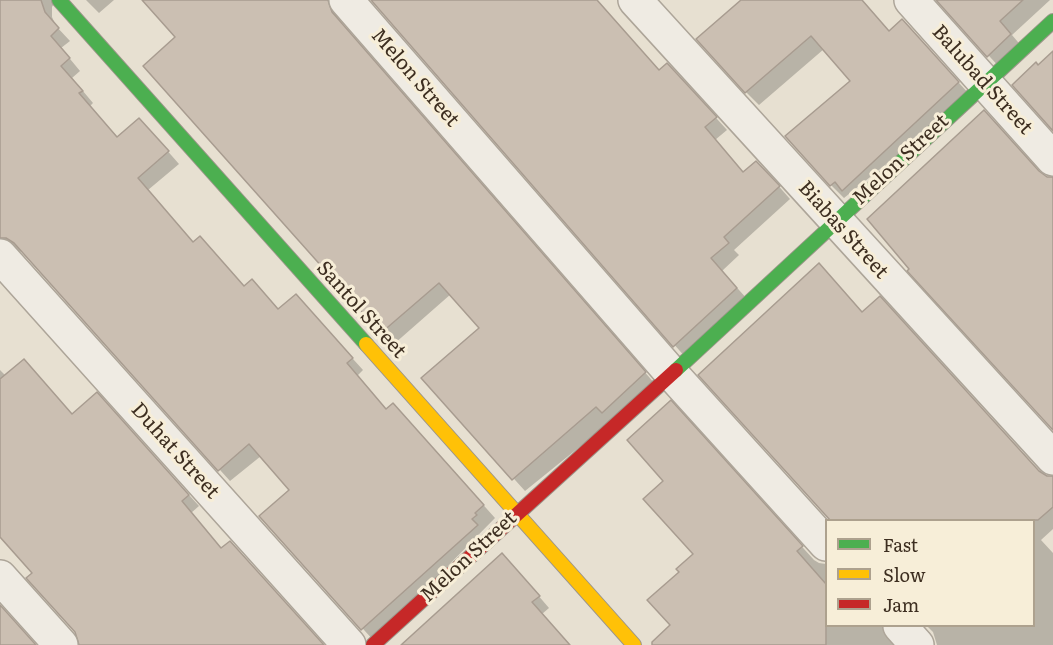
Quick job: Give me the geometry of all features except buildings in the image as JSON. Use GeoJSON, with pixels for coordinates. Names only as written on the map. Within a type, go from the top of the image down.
{"type":"FeatureCollection","features":[{"type":"Feature","properties":{"kind":"street","name":"Santol Street"},"geometry":{"type":"LineString","coordinates":[[59,0],[634,645]]}},
{"type":"Feature","properties":{"kind":"street","name":"Melon Street"},"geometry":{"type":"LineString","coordinates":[[346,0],[672,374],[825,543]]}},
{"type":"Feature","properties":{"kind":"street","name":"Biabas Street"},"geometry":{"type":"LineString","coordinates":[[635,0],[1053,458]]}},
{"type":"Feature","properties":{"kind":"street","name":"Balubad Street"},"geometry":{"type":"LineString","coordinates":[[911,0],[1053,159]]}},
{"type":"Feature","properties":{"kind":"street","name":"Melon Street"},"geometry":{"type":"LineString","coordinates":[[373,645],[672,374],[1053,21]]}},
{"type":"Feature","properties":{"kind":"street","name":"Duhat Street"},"geometry":{"type":"LineString","coordinates":[[0,256],[349,645]]}},
{"type":"Feature","properties":{"kind":"street"},"geometry":{"type":"LineString","coordinates":[[0,577],[61,645]]}},
{"type":"Feature","properties":{"kind":"street"},"geometry":{"type":"LineString","coordinates":[[901,627],[918,645]]}},
{"type":"Feature","properties":{"kind":"traffic: fast"},"geometry":{"type":"LineString","coordinates":[[59,0],[366,344]]}},
{"type":"Feature","properties":{"kind":"traffic: fast"},"geometry":{"type":"LineString","coordinates":[[676,370],[1053,21]]}},
{"type":"Feature","properties":{"kind":"traffic: slow"},"geometry":{"type":"LineString","coordinates":[[366,344],[634,645]]}},
{"type":"Feature","properties":{"kind":"traffic: jam"},"geometry":{"type":"LineString","coordinates":[[373,645],[676,370]]}}]}
